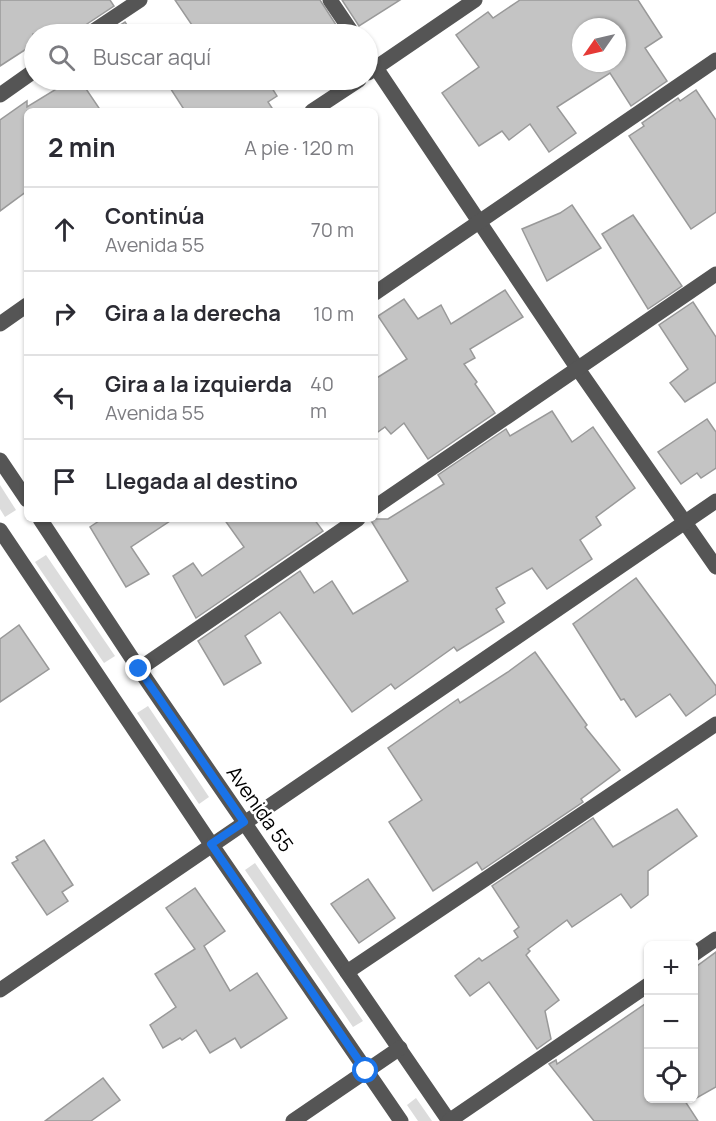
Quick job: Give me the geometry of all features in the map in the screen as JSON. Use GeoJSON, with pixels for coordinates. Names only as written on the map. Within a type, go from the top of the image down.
{"type":"FeatureCollection","features":[{"type":"Feature","properties":{"kind":"street"},"geometry":{"type":"LineString","coordinates":[[104,24],[140,0]]}},
{"type":"Feature","properties":{"kind":"street"},"geometry":{"type":"LineString","coordinates":[[330,0],[346,24]]}},
{"type":"Feature","properties":{"kind":"street"},"geometry":{"type":"LineString","coordinates":[[378,61],[475,0]]}},
{"type":"Feature","properties":{"kind":"street"},"geometry":{"type":"LineString","coordinates":[[378,291],[716,60]]}},
{"type":"Feature","properties":{"kind":"street"},"geometry":{"type":"LineString","coordinates":[[0,95],[24,78]]}},
{"type":"Feature","properties":{"kind":"street"},"geometry":{"type":"LineString","coordinates":[[378,78],[716,567]]}},
{"type":"Feature","properties":{"kind":"street"},"geometry":{"type":"LineString","coordinates":[[317,108],[344,90]]}},
{"type":"Feature","properties":{"kind":"street"},"geometry":{"type":"LineString","coordinates":[[378,505],[716,274]]}},
{"type":"Feature","properties":{"kind":"street"},"geometry":{"type":"LineString","coordinates":[[0,324],[24,307]]}},
{"type":"Feature","properties":{"kind":"street"},"geometry":{"type":"LineString","coordinates":[[0,460],[24,496]]}},
{"type":"Feature","properties":{"kind":"street"},"geometry":{"type":"LineString","coordinates":[[0,990],[716,501]]}},
{"type":"Feature","properties":{"kind":"street","name":"Avenida 55"},"geometry":{"type":"LineString","coordinates":[[43,522],[139,669],[449,1121]]}},
{"type":"Feature","properties":{"kind":"street"},"geometry":{"type":"LineString","coordinates":[[139,669],[354,522]]}},
{"type":"Feature","properties":{"kind":"street"},"geometry":{"type":"LineString","coordinates":[[0,530],[401,1121]]}},
{"type":"Feature","properties":{"kind":"street"},"geometry":{"type":"LineString","coordinates":[[347,972],[716,724]]}},
{"type":"Feature","properties":{"kind":"street"},"geometry":{"type":"LineString","coordinates":[[698,951],[716,939]]}},
{"type":"Feature","properties":{"kind":"street"},"geometry":{"type":"LineString","coordinates":[[449,1121],[644,988]]}},
{"type":"Feature","properties":{"kind":"street"},"geometry":{"type":"LineString","coordinates":[[293,1121],[400,1048]]}},
{"type":"Feature","properties":{"kind":"shaded area"},"geometry":{"type":"Polygon","coordinates":[[[0,485],[16,510],[5,517],[0,509],[0,485]]]}},
{"type":"Feature","properties":{"kind":"shaded area"},"geometry":{"type":"Polygon","coordinates":[[[46,555],[115,656],[104,663],[35,562],[46,555]]]}},
{"type":"Feature","properties":{"kind":"shaded area"},"geometry":{"type":"Polygon","coordinates":[[[148,706],[209,797],[199,804],[137,713],[148,706]]]}},
{"type":"Feature","properties":{"kind":"shaded area"},"geometry":{"type":"Polygon","coordinates":[[[255,863],[363,1021],[353,1027],[245,870],[255,863]]]}},
{"type":"Feature","properties":{"kind":"shaded area"},"geometry":{"type":"Polygon","coordinates":[[[416,1098],[432,1121],[418,1121],[407,1105],[416,1098]]]}},
{"type":"Feature","properties":{"kind":"building"},"geometry":{"type":"Polygon","coordinates":[[[0,0],[110,0],[114,6],[87,24],[24,24],[24,50],[0,66],[0,0]]]}},
{"type":"Feature","properties":{"kind":"building"},"geometry":{"type":"Polygon","coordinates":[[[175,0],[320,0],[336,24],[191,24],[175,0]]]}},
{"type":"Feature","properties":{"kind":"building"},"geometry":{"type":"Polygon","coordinates":[[[342,0],[400,0],[362,24],[358,24],[342,0]]]}},
{"type":"Feature","properties":{"kind":"building"},"geometry":{"type":"Polygon","coordinates":[[[520,0],[638,0],[662,37],[645,48],[667,81],[631,106],[610,73],[557,107],[576,133],[549,152],[530,124],[509,140],[502,131],[479,146],[442,93],[479,67],[456,35],[488,12],[493,18],[520,0]]]}},
{"type":"Feature","properties":{"kind":"building"},"geometry":{"type":"Polygon","coordinates":[[[55,90],[87,90],[99,108],[24,108],[24,193],[0,211],[0,120],[27,101],[27,107],[55,90]]]}},
{"type":"Feature","properties":{"kind":"building"},"geometry":{"type":"Polygon","coordinates":[[[171,90],[273,90],[277,96],[268,102],[272,108],[183,108],[171,90]]]}},
{"type":"Feature","properties":{"kind":"building"},"geometry":{"type":"Polygon","coordinates":[[[696,90],[716,120],[716,212],[691,229],[629,136],[644,126],[642,123],[678,98],[680,101],[696,90]]]}},
{"type":"Feature","properties":{"kind":"building"},"geometry":{"type":"Polygon","coordinates":[[[572,205],[601,248],[547,281],[522,229],[560,213],[572,205]]]}},
{"type":"Feature","properties":{"kind":"building"},"geometry":{"type":"Polygon","coordinates":[[[633,215],[682,286],[648,309],[602,234],[633,215]]]}},
{"type":"Feature","properties":{"kind":"building"},"geometry":{"type":"Polygon","coordinates":[[[505,290],[523,317],[470,349],[475,358],[464,364],[495,413],[428,459],[404,423],[391,434],[385,427],[378,432],[378,377],[407,359],[378,316],[404,299],[418,319],[441,305],[451,324],[505,290]]]}},
{"type":"Feature","properties":{"kind":"building"},"geometry":{"type":"Polygon","coordinates":[[[693,302],[716,337],[716,382],[685,402],[670,383],[688,369],[659,325],[693,302]]]}},
{"type":"Feature","properties":{"kind":"building"},"geometry":{"type":"Polygon","coordinates":[[[552,411],[572,442],[593,427],[635,488],[596,517],[601,525],[580,540],[592,559],[547,589],[532,568],[496,588],[505,603],[496,609],[504,622],[457,651],[454,647],[395,689],[391,684],[352,712],[280,612],[245,636],[261,663],[224,685],[198,641],[300,571],[314,593],[332,581],[353,614],[408,581],[372,522],[378,522],[378,519],[388,519],[444,484],[438,475],[506,429],[510,436],[552,411]]]}},
{"type":"Feature","properties":{"kind":"building"},"geometry":{"type":"Polygon","coordinates":[[[707,419],[716,432],[716,468],[701,478],[697,473],[681,484],[658,452],[707,419]]]}},
{"type":"Feature","properties":{"kind":"building"},"geometry":{"type":"Polygon","coordinates":[[[98,522],[168,522],[131,547],[149,574],[126,587],[90,527],[98,522]]]}},
{"type":"Feature","properties":{"kind":"building"},"geometry":{"type":"Polygon","coordinates":[[[226,522],[316,522],[323,531],[196,618],[173,576],[193,563],[202,576],[244,547],[226,522]]]}},
{"type":"Feature","properties":{"kind":"building"},"geometry":{"type":"Polygon","coordinates":[[[636,578],[716,686],[716,694],[686,716],[670,694],[636,717],[624,699],[621,700],[573,624],[636,578]]]}},
{"type":"Feature","properties":{"kind":"building"},"geometry":{"type":"Polygon","coordinates":[[[19,625],[49,669],[0,702],[0,639],[19,625]]]}},
{"type":"Feature","properties":{"kind":"building"},"geometry":{"type":"Polygon","coordinates":[[[535,652],[587,725],[585,727],[620,770],[581,799],[583,802],[482,870],[477,862],[433,891],[389,822],[422,800],[388,748],[458,699],[460,703],[535,652]]]}},
{"type":"Feature","properties":{"kind":"building"},"geometry":{"type":"Polygon","coordinates":[[[677,809],[697,836],[648,871],[648,895],[631,908],[621,894],[572,927],[567,920],[528,949],[530,951],[526,955],[559,1000],[545,1011],[551,1039],[537,1049],[489,982],[470,996],[455,976],[479,958],[482,961],[518,937],[514,931],[519,927],[492,886],[593,818],[613,847],[677,809]]]}},
{"type":"Feature","properties":{"kind":"building"},"geometry":{"type":"Polygon","coordinates":[[[44,840],[73,885],[62,892],[68,901],[47,915],[12,863],[18,860],[16,857],[44,840]]]}},
{"type":"Feature","properties":{"kind":"building"},"geometry":{"type":"Polygon","coordinates":[[[368,879],[395,918],[359,943],[331,904],[368,879]]]}},
{"type":"Feature","properties":{"kind":"building"},"geometry":{"type":"Polygon","coordinates":[[[195,888],[225,931],[204,946],[230,991],[257,973],[287,1018],[241,1048],[235,1038],[210,1053],[196,1030],[182,1040],[180,1038],[163,1048],[150,1025],[176,1007],[155,974],[195,949],[166,908],[195,888]]]}},
{"type":"Feature","properties":{"kind":"building"},"geometry":{"type":"Polygon","coordinates":[[[716,952],[716,1087],[698,1097],[698,995],[698,965],[716,952]]]}},
{"type":"Feature","properties":{"kind":"building"},"geometry":{"type":"Polygon","coordinates":[[[644,1005],[644,1103],[686,1103],[698,1121],[594,1121],[549,1064],[556,1060],[557,1064],[644,1005]]]}},
{"type":"Feature","properties":{"kind":"building"},"geometry":{"type":"Polygon","coordinates":[[[103,1078],[120,1100],[91,1121],[45,1121],[103,1078]]]}},
{"type":"Feature","properties":{"kind":"route"},"geometry":{"type":"LineString","coordinates":[[139,669],[244,822],[211,844],[366,1071]]}}]}
